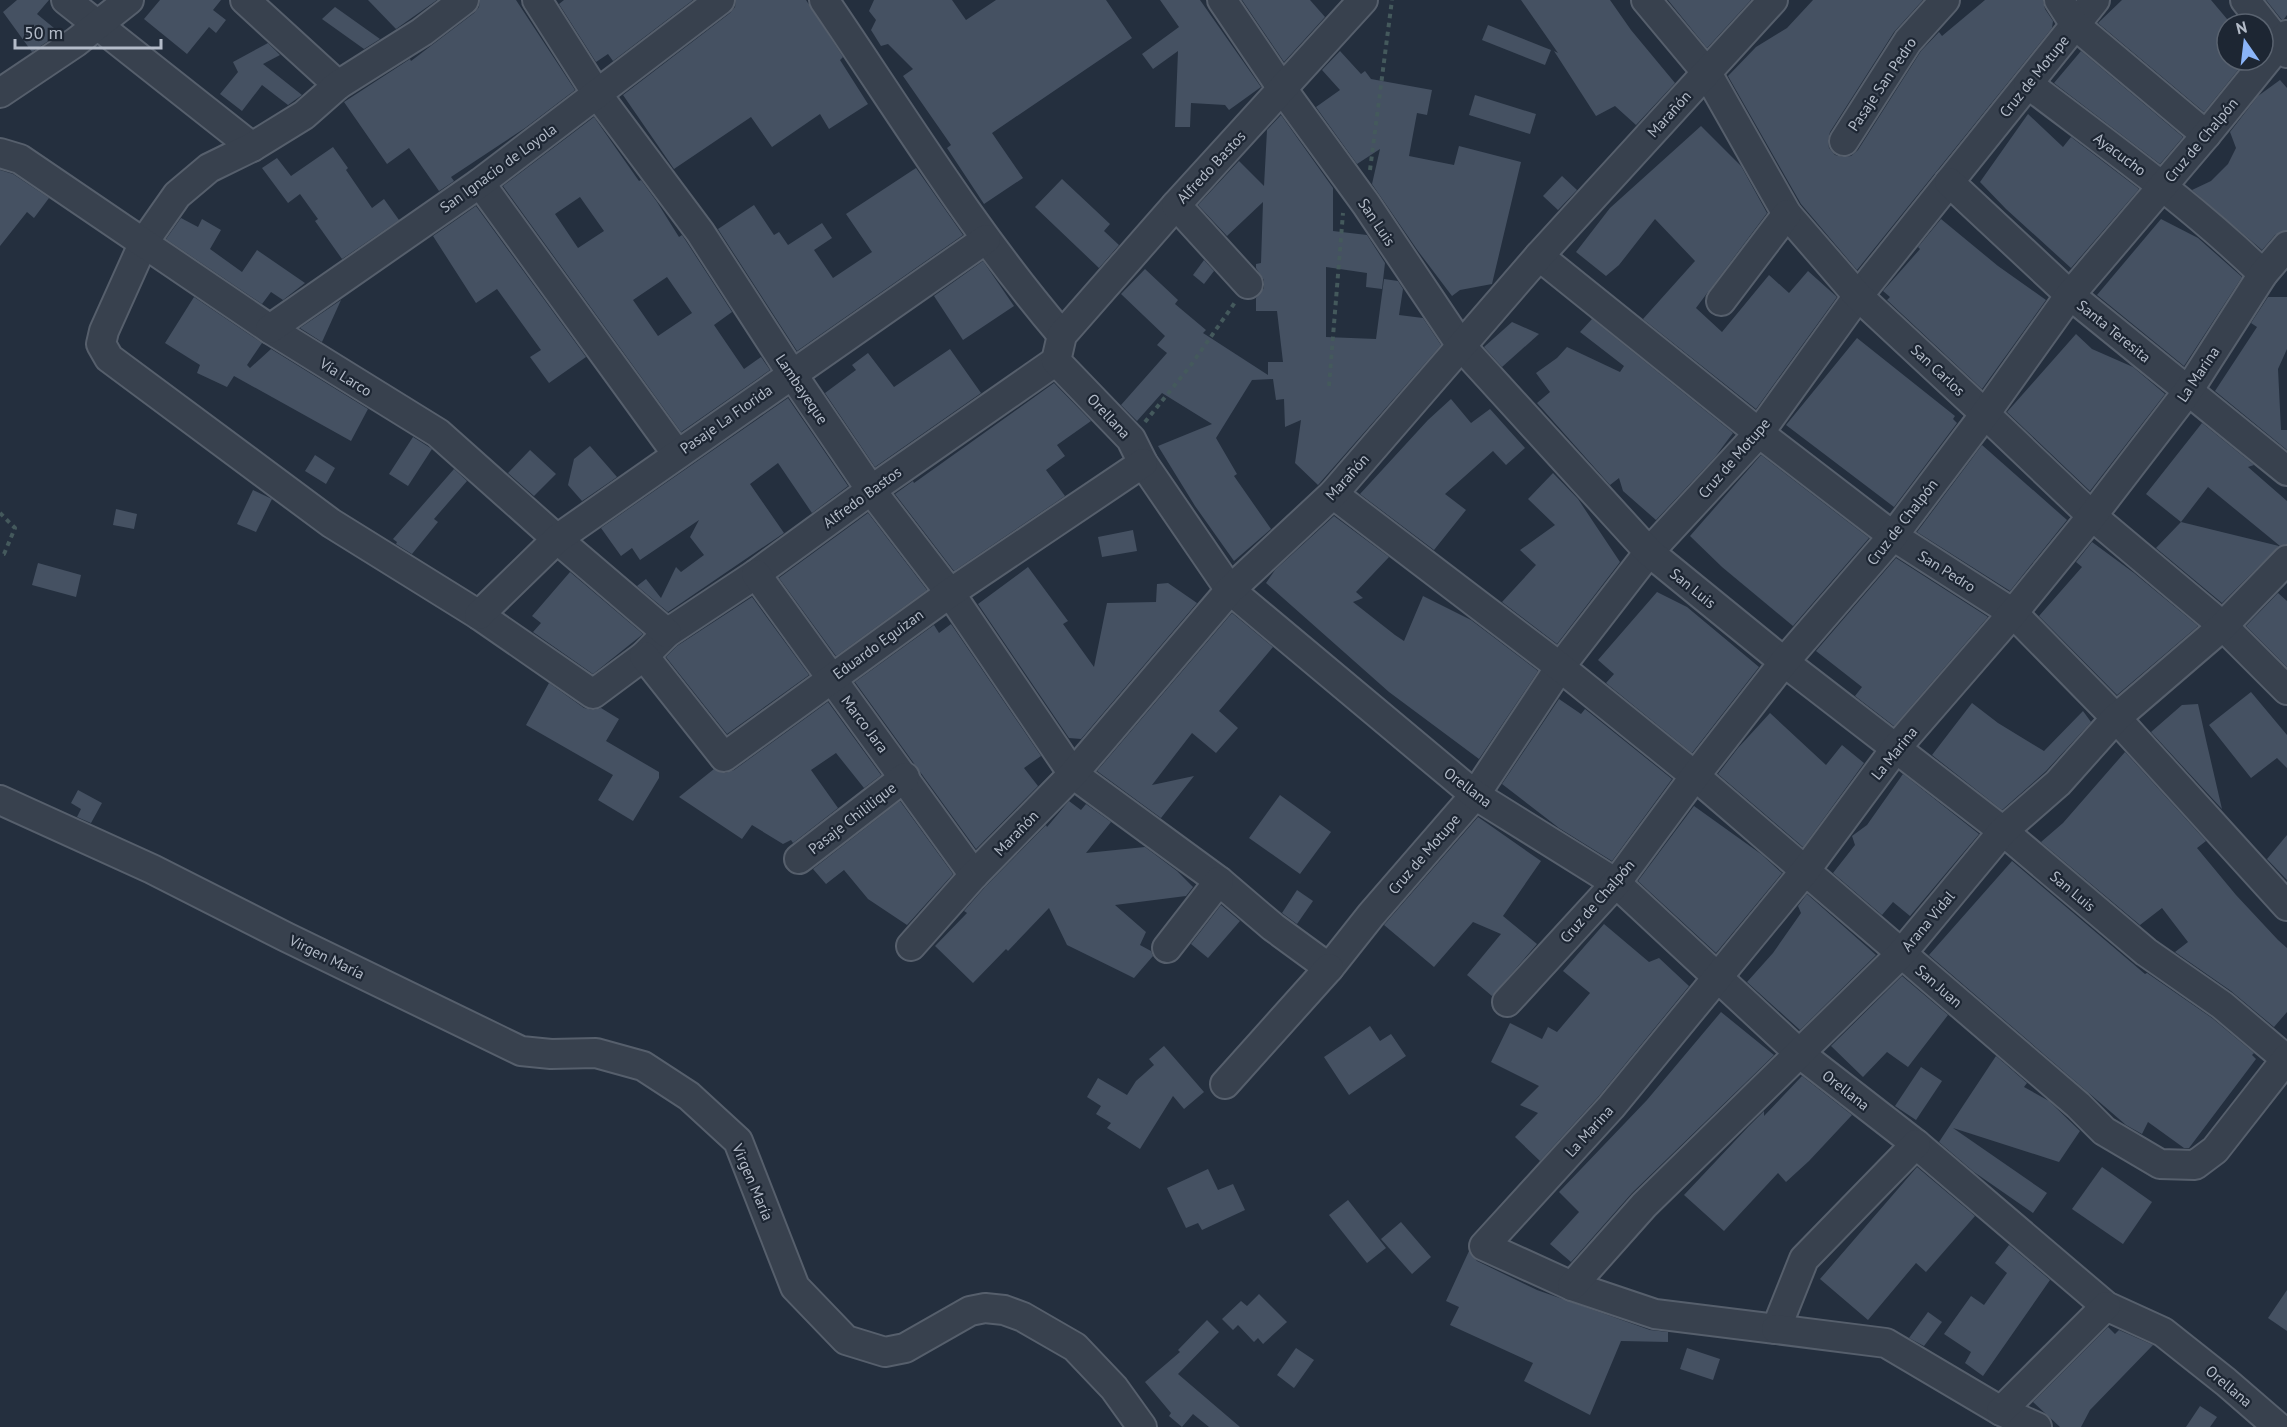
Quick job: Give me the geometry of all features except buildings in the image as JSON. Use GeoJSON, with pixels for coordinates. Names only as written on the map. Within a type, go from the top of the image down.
{"type":"FeatureCollection","features":[{"type":"Feature","properties":{"kind":"street"},"geometry":{"type":"LineString","coordinates":[[66,0],[252,147]]}},
{"type":"Feature","properties":{"kind":"street"},"geometry":{"type":"LineString","coordinates":[[0,93],[76,42],[129,0]]}},
{"type":"Feature","properties":{"kind":"street"},"geometry":{"type":"LineString","coordinates":[[245,0],[338,85]]}},
{"type":"Feature","properties":{"kind":"street"},"geometry":{"type":"LineString","coordinates":[[464,0],[422,32],[338,85],[304,115],[252,147],[209,168],[177,195],[144,242],[104,331],[101,345],[109,358],[331,523],[479,615]]}},
{"type":"Feature","properties":{"kind":"street","name":"Lambayeque"},"geometry":{"type":"LineString","coordinates":[[537,0],[597,94],[700,232],[871,490],[950,593],[1073,774],[1219,881],[1273,927],[1329,968]]}},
{"type":"Feature","properties":{"kind":"street","name":"San Ignacio de Loyola"},"geometry":{"type":"LineString","coordinates":[[270,329],[480,183],[720,0]]}},
{"type":"Feature","properties":{"kind":"street","name":"Orellana"},"geometry":{"type":"LineString","coordinates":[[824,0],[1025,293],[1059,348],[1137,451],[1230,590],[1475,795],[1616,883],[1799,1053],[1916,1144],[2106,1306],[2163,1332],[2278,1427]]}},
{"type":"Feature","properties":{"kind":"street","name":"San Luis"},"geometry":{"type":"LineString","coordinates":[[1222,0],[1283,90],[1354,208],[1462,347],[1649,552],[1784,662],[2003,831],[2146,952],[2222,1005],[2286,1058]]}},
{"type":"Feature","properties":{"kind":"street","name":"Alfredo Bastos"},"geometry":{"type":"LineString","coordinates":[[479,615],[593,694],[644,656],[667,633],[756,574],[1059,348],[1176,206],[1363,0]]}},
{"type":"Feature","properties":{"kind":"street","name":"San Carlos"},"geometry":{"type":"LineString","coordinates":[[1646,0],[1707,73],[1787,214],[1858,296],[2092,516],[2223,627],[2287,690]]}},
{"type":"Feature","properties":{"kind":"street","name":"Marañón"},"geometry":{"type":"LineString","coordinates":[[911,946],[974,875],[1073,774],[1230,590],[1333,494],[1539,256],[1773,0]]}},
{"type":"Feature","properties":{"kind":"street","name":"Pasaje San Pedro"},"geometry":{"type":"LineString","coordinates":[[1844,141],[1908,41],[1946,0]]}},
{"type":"Feature","properties":{"kind":"street"},"geometry":{"type":"LineString","coordinates":[[2059,0],[2075,25],[2206,135]]}},
{"type":"Feature","properties":{"kind":"street","name":"Cruz de Motupe"},"geometry":{"type":"LineString","coordinates":[[1225,1084],[1329,968],[1371,915],[1475,795],[1560,667],[1649,552],[1759,433],[1858,296],[2095,0]]}},
{"type":"Feature","properties":{"kind":"street"},"geometry":{"type":"LineString","coordinates":[[2245,0],[2284,44]]}},
{"type":"Feature","properties":{"kind":"street","name":"Cruz de Chalpón"},"geometry":{"type":"LineString","coordinates":[[1507,1002],[1616,883],[1695,776],[1784,662],[1893,536],[1986,414],[2070,295],[2284,44]]}},
{"type":"Feature","properties":{"kind":"street","name":"Ayacucho"},"geometry":{"type":"LineString","coordinates":[[2028,84],[2163,186],[2238,249],[2263,274]]}},
{"type":"Feature","properties":{"kind":"street","name":"Vía Larco"},"geometry":{"type":"LineString","coordinates":[[0,153],[20,159],[270,329],[438,433],[556,539],[667,633]]}},
{"type":"Feature","properties":{"kind":"street","name":"Santa Teresita"},"geometry":{"type":"LineString","coordinates":[[1949,182],[2070,295],[2287,471]]}},
{"type":"Feature","properties":{"kind":"street"},"geometry":{"type":"LineString","coordinates":[[480,183],[677,454]]}},
{"type":"Feature","properties":{"kind":"street"},"geometry":{"type":"LineString","coordinates":[[1176,206],[1248,284]]}},
{"type":"Feature","properties":{"kind":"street"},"geometry":{"type":"LineString","coordinates":[[1721,301],[1787,214]]}},
{"type":"Feature","properties":{"kind":"street","name":"Pasaje La Florida"},"geometry":{"type":"LineString","coordinates":[[479,615],[556,539],[986,239]]}},
{"type":"Feature","properties":{"kind":"street","name":"La Marina"},"geometry":{"type":"LineString","coordinates":[[1572,1286],[1484,1246],[1611,1107],[1805,871],[1896,748],[2013,613],[2092,516],[2188,392],[2263,274],[2287,246]]}},
{"type":"Feature","properties":{"kind":"street","name":"San Pedro"},"geometry":{"type":"LineString","coordinates":[[1539,256],[1759,433],[1893,536],[2013,613],[2116,718],[2287,906]]}},
{"type":"Feature","properties":{"kind":"street","name":"Eduardo Eguizan"},"geometry":{"type":"LineString","coordinates":[[644,656],[723,757],[950,593],[1137,451]]}},
{"type":"Feature","properties":{"kind":"street","name":"San Juan"},"geometry":{"type":"LineString","coordinates":[[1333,494],[1560,667],[1695,776],[2078,1105],[2104,1131],[2160,1164],[2195,1165],[2215,1150],[2286,1058]]}},
{"type":"Feature","properties":{"kind":"street","name":"Arana Vidal"},"geometry":{"type":"LineString","coordinates":[[1572,1286],[1644,1204],[1901,954],[2003,831],[2058,783],[2116,718],[2223,627],[2287,560]]}},
{"type":"Feature","properties":{"kind":"street","name":"Marco Jara"},"geometry":{"type":"LineString","coordinates":[[756,574],[974,875]]}},
{"type":"Feature","properties":{"kind":"street","name":"Pasaje Chililique"},"geometry":{"type":"LineString","coordinates":[[799,859],[905,777]]}},
{"type":"Feature","properties":{"kind":"street","name":"Virgen María"},"geometry":{"type":"LineString","coordinates":[[0,800],[152,869],[521,1051],[551,1054],[596,1053],[643,1066],[689,1096],[738,1141],[795,1287],[846,1340],[885,1352],[896,1351],[970,1311],[985,1308],[1004,1310],[1023,1317],[1075,1347],[1114,1388],[1137,1424]]}},
{"type":"Feature","properties":{"kind":"street"},"geometry":{"type":"LineString","coordinates":[[1167,948],[1219,881]]}},
{"type":"Feature","properties":{"kind":"street"},"geometry":{"type":"LineString","coordinates":[[1776,1329],[1804,1258],[1916,1144]]}},
{"type":"Feature","properties":{"kind":"street"},"geometry":{"type":"LineString","coordinates":[[1572,1286],[1655,1314],[1886,1343],[2001,1411],[2037,1427]]}},
{"type":"Feature","properties":{"kind":"street"},"geometry":{"type":"LineString","coordinates":[[2001,1411],[2106,1306]]}},
{"type":"Feature","properties":{"kind":"path"},"geometry":{"type":"LineString","coordinates":[[1329,386],[1354,208],[1392,0]]}},
{"type":"Feature","properties":{"kind":"path"},"geometry":{"type":"LineString","coordinates":[[1137,451],[1191,365],[1248,284]]}},
{"type":"Feature","properties":{"kind":"path"},"geometry":{"type":"LineString","coordinates":[[0,513],[15,528],[4,554],[0,555]]}}]}
